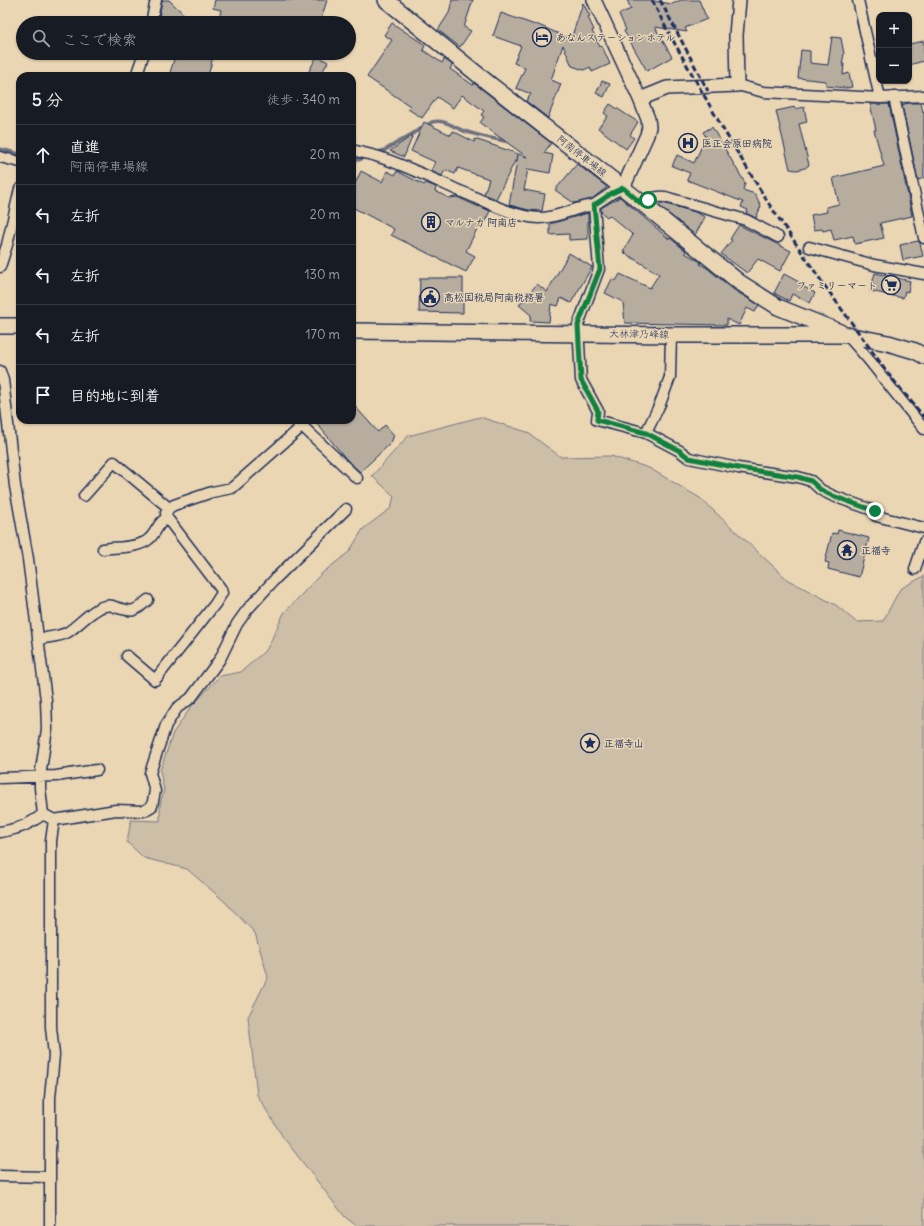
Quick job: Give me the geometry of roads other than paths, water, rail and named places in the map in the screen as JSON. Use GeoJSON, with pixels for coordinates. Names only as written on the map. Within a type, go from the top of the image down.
{"type":"FeatureCollection","features":[{"type":"Feature","properties":{"kind":"main road","name":"阿南停車場線"},"geometry":{"type":"LineString","coordinates":[[386,0],[739,282],[778,307],[847,335]]}},
{"type":"Feature","properties":{"kind":"main road"},"geometry":{"type":"LineString","coordinates":[[0,326],[16,326]]}},
{"type":"Feature","properties":{"kind":"main road","name":"大林津乃峰線"},"geometry":{"type":"LineString","coordinates":[[356,330],[671,335],[847,335],[888,343],[915,351],[924,356]]}},
{"type":"Feature","properties":{"kind":"street"},"geometry":{"type":"LineString","coordinates":[[153,16],[156,0]]}},
{"type":"Feature","properties":{"kind":"street"},"geometry":{"type":"LineString","coordinates":[[356,151],[406,167],[490,204],[522,215],[540,218],[561,214],[584,206],[594,205],[612,193],[623,188],[648,131],[648,119],[594,0]]}},
{"type":"Feature","properties":{"kind":"street"},"geometry":{"type":"LineString","coordinates":[[737,86],[736,35],[739,0]]}},
{"type":"Feature","properties":{"kind":"street"},"geometry":{"type":"LineString","coordinates":[[858,0],[880,98]]}},
{"type":"Feature","properties":{"kind":"street"},"geometry":{"type":"LineString","coordinates":[[137,72],[142,60]]}},
{"type":"Feature","properties":{"kind":"street"},"geometry":{"type":"LineString","coordinates":[[640,100],[667,88],[737,86],[764,92],[880,98],[924,96]]}},
{"type":"Feature","properties":{"kind":"street"},"geometry":{"type":"LineString","coordinates":[[894,97],[924,238]]}},
{"type":"Feature","properties":{"kind":"street"},"geometry":{"type":"LineString","coordinates":[[0,157],[16,161]]}},
{"type":"Feature","properties":{"kind":"street"},"geometry":{"type":"LineString","coordinates":[[643,205],[648,200],[656,196],[665,197],[746,220],[778,237]]}},
{"type":"Feature","properties":{"kind":"street"},"geometry":{"type":"LineString","coordinates":[[594,205],[600,269],[579,319],[578,333],[581,380],[598,411],[597,420],[646,433],[680,451],[689,458],[738,468],[798,477],[811,481],[821,490],[833,496],[875,511],[876,516],[924,528]]}},
{"type":"Feature","properties":{"kind":"street"},"geometry":{"type":"LineString","coordinates":[[0,267],[16,206]]}},
{"type":"Feature","properties":{"kind":"street"},"geometry":{"type":"LineString","coordinates":[[809,247],[874,265],[924,274]]}},
{"type":"Feature","properties":{"kind":"street"},"geometry":{"type":"LineString","coordinates":[[646,433],[660,404],[670,377],[671,335]]}},
{"type":"Feature","properties":{"kind":"street"},"geometry":{"type":"LineString","coordinates":[[847,335],[924,429]]}},
{"type":"Feature","properties":{"kind":"street"},"geometry":{"type":"LineString","coordinates":[[0,372],[3,380],[15,486],[28,559],[46,700],[47,729],[40,777],[43,814]]}},
{"type":"Feature","properties":{"kind":"street"},"geometry":{"type":"LineString","coordinates":[[104,549],[143,544],[151,538],[158,524],[174,506],[212,492],[232,488],[298,430],[298,424]]}},
{"type":"Feature","properties":{"kind":"street"},"geometry":{"type":"LineString","coordinates":[[300,424],[357,478]]}},
{"type":"Feature","properties":{"kind":"street"},"geometry":{"type":"LineString","coordinates":[[84,496],[114,462],[168,513],[221,589],[222,593],[215,604],[155,680],[127,656]]}},
{"type":"Feature","properties":{"kind":"street"},"geometry":{"type":"LineString","coordinates":[[43,814],[54,820],[116,810],[144,811],[152,806],[155,791],[150,772],[166,725],[177,708],[191,698],[216,665],[237,624],[247,610],[276,578],[346,509]]}},
{"type":"Feature","properties":{"kind":"street"},"geometry":{"type":"LineString","coordinates":[[915,569],[924,542]]}},
{"type":"Feature","properties":{"kind":"street"},"geometry":{"type":"LineString","coordinates":[[38,639],[62,635],[69,632],[86,617],[105,606],[111,606],[129,612],[134,611],[148,600]]}},
{"type":"Feature","properties":{"kind":"street"},"geometry":{"type":"LineString","coordinates":[[0,778],[40,777],[97,770]]}},
{"type":"Feature","properties":{"kind":"street"},"geometry":{"type":"LineString","coordinates":[[0,832],[13,830],[31,824],[43,814]]}},
{"type":"Feature","properties":{"kind":"street"},"geometry":{"type":"LineString","coordinates":[[50,1226],[50,1098],[54,1055],[51,1027],[51,841],[54,820]]}},
{"type":"Feature","properties":{"kind":"street"},"geometry":{"type":"LineString","coordinates":[[0,1176],[50,1177]]}},
{"type":"Feature","properties":{"kind":"waterway"},"geometry":{"type":"LineString","coordinates":[[376,153],[385,150],[432,122],[437,121],[445,122],[464,131],[492,139],[510,142]]}},
{"type":"Feature","properties":{"kind":"waterway"},"geometry":{"type":"LineString","coordinates":[[0,149],[16,153]]}},
{"type":"Feature","properties":{"kind":"waterway"},"geometry":{"type":"LineString","coordinates":[[356,159],[359,160],[366,157]]}},
{"type":"Feature","properties":{"kind":"railway"},"geometry":{"type":"LineString","coordinates":[[652,0],[666,28],[723,129],[769,204],[822,282],[890,376],[924,417]]}},
{"type":"Feature","properties":{"kind":"railway"},"geometry":{"type":"LineString","coordinates":[[660,0],[708,91]]}},
{"type":"Feature","properties":{"kind":"place","name":"あなんステーションホテル"},"geometry":{"type":"Point","coordinates":[542,37]}},
{"type":"Feature","properties":{"kind":"place","name":"医正会原田病院"},"geometry":{"type":"Point","coordinates":[688,143]}},
{"type":"Feature","properties":{"kind":"place","name":"マルナカ 阿南店"},"geometry":{"type":"Point","coordinates":[431,222]}},
{"type":"Feature","properties":{"kind":"place","name":"ファミリーマート"},"geometry":{"type":"Point","coordinates":[891,285]}},
{"type":"Feature","properties":{"kind":"place","name":"高松国税局阿南税務署"},"geometry":{"type":"Point","coordinates":[430,297]}},
{"type":"Feature","properties":{"kind":"place","name":"正福寺"},"geometry":{"type":"Point","coordinates":[847,550]}},
{"type":"Feature","properties":{"kind":"place","name":"正福寺山"},"geometry":{"type":"Point","coordinates":[590,743]}}]}
